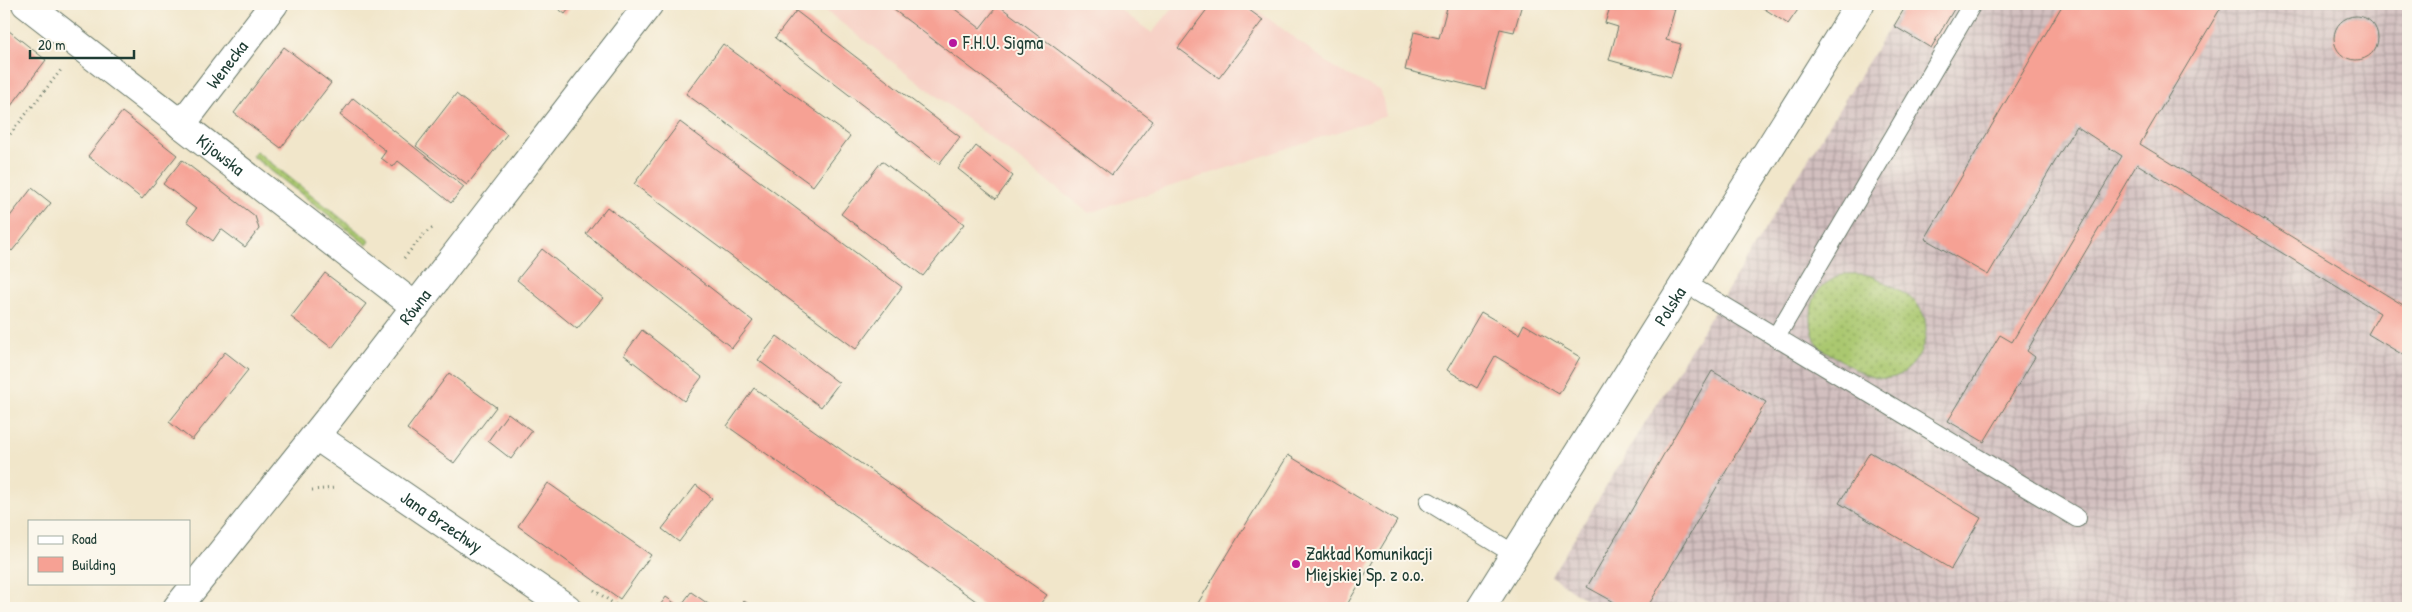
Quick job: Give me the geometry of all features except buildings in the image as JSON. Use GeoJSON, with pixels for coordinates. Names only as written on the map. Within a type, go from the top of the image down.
{"type":"FeatureCollection","features":[{"type":"Feature","properties":{"kind":"street","name":"Kijowska"},"geometry":{"type":"LineString","coordinates":[[26,4],[416,306]]}},
{"type":"Feature","properties":{"kind":"street","name":"Wenecka"},"geometry":{"type":"LineString","coordinates":[[181,125],[274,4]]}},
{"type":"Feature","properties":{"kind":"street","name":"Równa"},"geometry":{"type":"LineString","coordinates":[[177,608],[316,436],[649,4]]}},
{"type":"Feature","properties":{"kind":"street","name":"Polska"},"geometry":{"type":"LineString","coordinates":[[1481,608],[1860,4]]}},
{"type":"Feature","properties":{"kind":"street","name":"Jana Brzechwy"},"geometry":{"type":"LineString","coordinates":[[316,436],[568,608]]}},
{"type":"Feature","properties":{"kind":"lane"},"geometry":{"type":"LineString","coordinates":[[1776,337],[1972,4]]}},
{"type":"Feature","properties":{"kind":"lane"},"geometry":{"type":"LineString","coordinates":[[1684,282],[2077,518]]}},
{"type":"Feature","properties":{"kind":"lane"},"geometry":{"type":"LineString","coordinates":[[1429,502],[1514,554]]}},
{"type":"Feature","properties":{"kind":"path"},"geometry":{"type":"LineString","coordinates":[[4,142],[66,63]]}},
{"type":"Feature","properties":{"kind":"shaded area"},"geometry":{"type":"Polygon","coordinates":[[[817,4],[1112,4],[1152,33],[1176,4],[1249,4],[1336,69],[1381,91],[1386,116],[1089,213],[817,4]]]}},
{"type":"Feature","properties":{"kind":"shaded area"},"geometry":{"type":"Polygon","coordinates":[[[1904,4],[2408,4],[2408,608],[1598,608],[1551,576],[1904,4]]]}},
{"type":"Feature","properties":{"kind":"green space"},"geometry":{"type":"Polygon","coordinates":[[[256,151],[370,241],[367,245],[252,156],[256,151]]]}},
{"type":"Feature","properties":{"kind":"green space"},"geometry":{"type":"Polygon","coordinates":[[[1844,274],[1863,274],[1878,279],[1908,296],[1922,311],[1926,328],[1923,346],[1915,361],[1900,375],[1891,378],[1872,377],[1818,345],[1811,325],[1811,310],[1815,296],[1831,280],[1844,274]]]}},
{"type":"Feature","properties":{"kind":"place","name":"F.H.U. Sigma"},"geometry":{"type":"Point","coordinates":[953,43]}},
{"type":"Feature","properties":{"kind":"place","name":"Zakład Komunikacji Miejskiej Sp. z o.o."},"geometry":{"type":"Point","coordinates":[1296,564]}}]}
